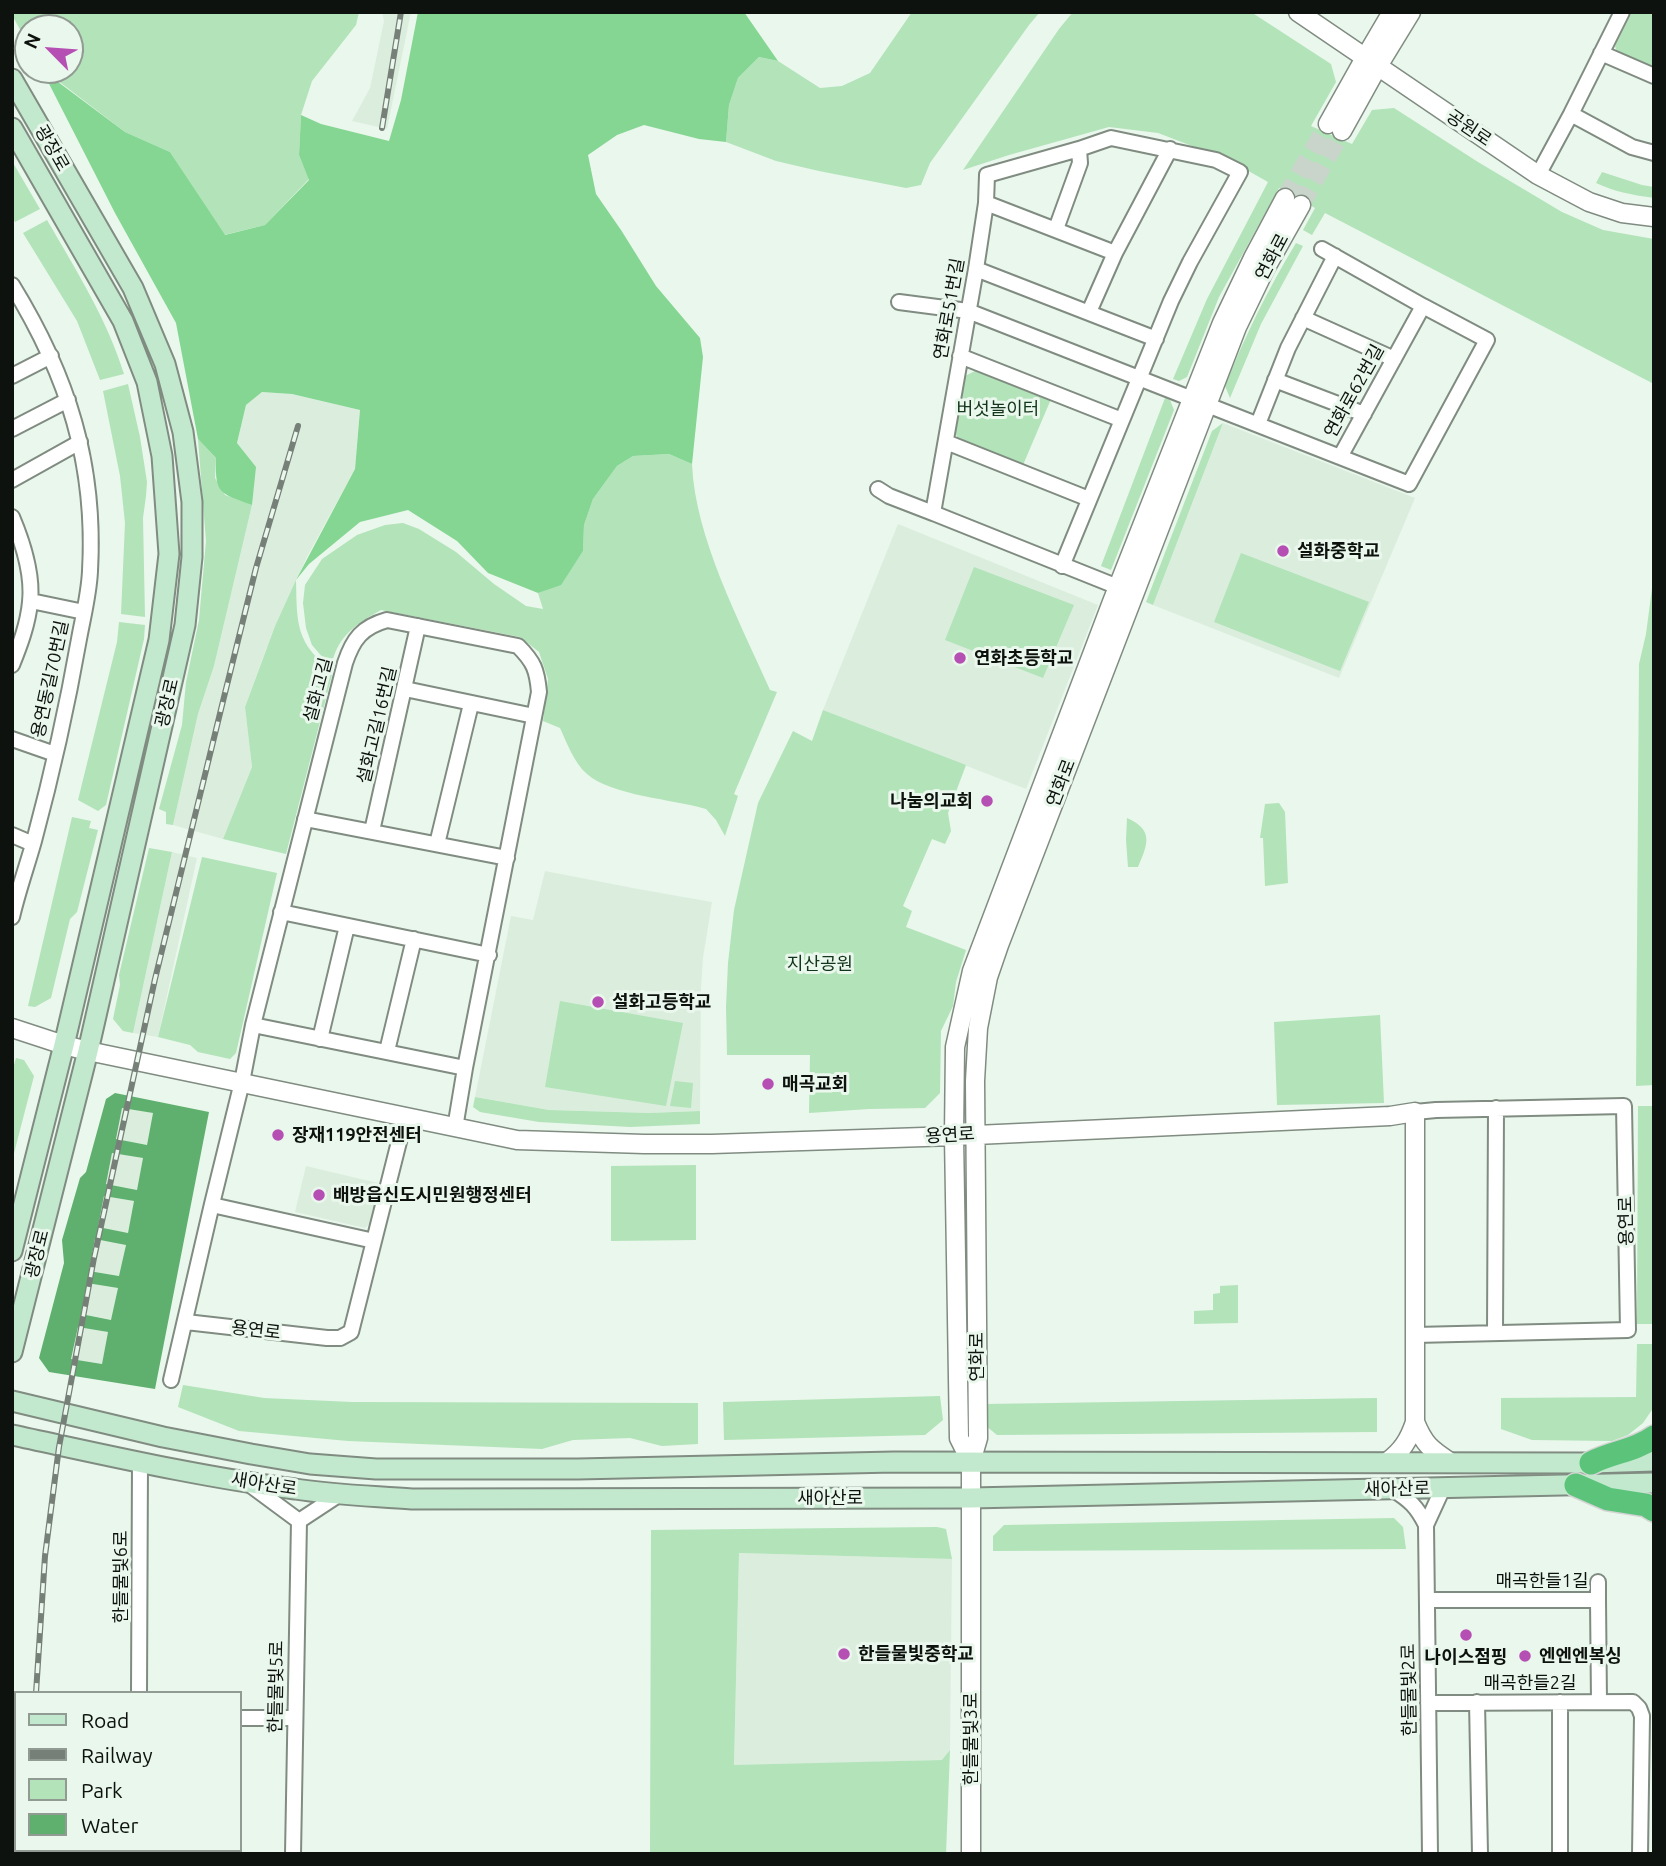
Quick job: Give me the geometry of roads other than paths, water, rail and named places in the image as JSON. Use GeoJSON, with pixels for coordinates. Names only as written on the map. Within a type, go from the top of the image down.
{"type":"FeatureCollection","features":[{"type":"Feature","properties":{"kind":"highway"},"geometry":{"type":"LineString","coordinates":[[1591,1463],[1629,1450],[1654,1437]]}},
{"type":"Feature","properties":{"kind":"highway"},"geometry":{"type":"LineString","coordinates":[[1576,1485],[1608,1499],[1646,1505],[1654,1510]]}},
{"type":"Feature","properties":{"kind":"main road","name":"광장로"},"geometry":{"type":"LineString","coordinates":[[12,79],[132,288],[165,364],[183,432],[192,502],[192,557],[185,625],[88,1051],[12,1352]]}},
{"type":"Feature","properties":{"kind":"main road","name":"광장로"},"geometry":{"type":"LineString","coordinates":[[12,128],[123,321],[147,382],[162,456],[169,554],[159,640],[64,1045],[12,1251]]}},
{"type":"Feature","properties":{"kind":"main road","name":"새아산로"},"geometry":{"type":"LineString","coordinates":[[12,1401],[163,1437],[251,1454],[310,1464],[376,1469],[578,1469],[894,1462],[1654,1461]]}},
{"type":"Feature","properties":{"kind":"main road","name":"새아산로"},"geometry":{"type":"LineString","coordinates":[[12,1435],[247,1482],[340,1494],[412,1499],[971,1498],[1654,1483]]}},
{"type":"Feature","properties":{"kind":"street","name":"공원로"},"geometry":{"type":"LineString","coordinates":[[1298,12],[1538,175],[1589,202],[1622,213],[1654,217]]}},
{"type":"Feature","properties":{"kind":"street"},"geometry":{"type":"LineString","coordinates":[[1335,128],[1371,62],[1392,12]]}},
{"type":"Feature","properties":{"kind":"street"},"geometry":{"type":"LineString","coordinates":[[1371,62],[1411,12]]}},
{"type":"Feature","properties":{"kind":"street"},"geometry":{"type":"LineString","coordinates":[[1538,175],[1622,12]]}},
{"type":"Feature","properties":{"kind":"street"},"geometry":{"type":"LineString","coordinates":[[1601,54],[1654,76]]}},
{"type":"Feature","properties":{"kind":"street"},"geometry":{"type":"LineString","coordinates":[[1571,114],[1632,147],[1654,153]]}},
{"type":"Feature","properties":{"kind":"street","name":"연화로51번길"},"geometry":{"type":"LineString","coordinates":[[933,513],[976,268],[986,203],[987,175],[1111,138],[1216,160],[1240,172],[1190,262],[1156,339]]}},
{"type":"Feature","properties":{"kind":"street"},"geometry":{"type":"LineString","coordinates":[[1056,229],[1080,163],[1079,149]]}},
{"type":"Feature","properties":{"kind":"street"},"geometry":{"type":"LineString","coordinates":[[1089,312],[1115,253],[1170,149]]}},
{"type":"Feature","properties":{"kind":"street","name":"연화로"},"geometry":{"type":"LineString","coordinates":[[971,1462],[978,1438],[975,1081],[978,1028],[988,977],[1199,402],[1222,323],[1253,258],[1293,201]]}},
{"type":"Feature","properties":{"kind":"street"},"geometry":{"type":"LineString","coordinates":[[986,203],[1115,253]]}},
{"type":"Feature","properties":{"kind":"street"},"geometry":{"type":"LineString","coordinates":[[1258,424],[1329,252],[1487,340],[1409,484],[1340,457]]}},
{"type":"Feature","properties":{"kind":"street"},"geometry":{"type":"LineString","coordinates":[[976,268],[1156,339],[1062,566]]}},
{"type":"Feature","properties":{"kind":"street","name":"용연동길70번길"},"geometry":{"type":"LineString","coordinates":[[13,912],[55,754],[90,573],[88,490],[80,442],[68,400],[41,333],[14,292]]}},
{"type":"Feature","properties":{"kind":"street"},"geometry":{"type":"LineString","coordinates":[[899,302],[968,311],[1199,402]]}},
{"type":"Feature","properties":{"kind":"street","name":"연화로62번길"},"geometry":{"type":"LineString","coordinates":[[1199,402],[1340,457],[1423,306]]}},
{"type":"Feature","properties":{"kind":"street"},"geometry":{"type":"LineString","coordinates":[[1303,318],[1394,359]]}},
{"type":"Feature","properties":{"kind":"street"},"geometry":{"type":"LineString","coordinates":[[12,376],[51,356]]}},
{"type":"Feature","properties":{"kind":"street"},"geometry":{"type":"LineString","coordinates":[[960,356],[1122,421]]}},
{"type":"Feature","properties":{"kind":"street"},"geometry":{"type":"LineString","coordinates":[[1275,380],[1364,414]]}},
{"type":"Feature","properties":{"kind":"street"},"geometry":{"type":"LineString","coordinates":[[12,429],[68,400]]}},
{"type":"Feature","properties":{"kind":"street","name":"연화로"},"geometry":{"type":"LineString","coordinates":[[971,1462],[959,1438],[955,1047],[972,971],[1118,587],[1199,402]]}},
{"type":"Feature","properties":{"kind":"street"},"geometry":{"type":"LineString","coordinates":[[12,480],[80,442]]}},
{"type":"Feature","properties":{"kind":"street"},"geometry":{"type":"LineString","coordinates":[[946,442],[1089,499]]}},
{"type":"Feature","properties":{"kind":"street"},"geometry":{"type":"LineString","coordinates":[[878,489],[889,496],[1118,587]]}},
{"type":"Feature","properties":{"kind":"street"},"geometry":{"type":"LineString","coordinates":[[12,517],[23,545],[31,601],[23,637],[12,666]]}},
{"type":"Feature","properties":{"kind":"street","name":"용연동길70번길"},"geometry":{"type":"LineString","coordinates":[[31,601],[83,611]]}},
{"type":"Feature","properties":{"kind":"street","name":"설화고길"},"geometry":{"type":"LineString","coordinates":[[242,1082],[281,912],[350,648],[357,637],[372,624],[387,620],[518,646],[537,670],[539,692],[465,1068],[456,1128]]}},
{"type":"Feature","properties":{"kind":"street","name":"설화고길16번길"},"geometry":{"type":"LineString","coordinates":[[372,831],[418,626]]}},
{"type":"Feature","properties":{"kind":"street"},"geometry":{"type":"LineString","coordinates":[[405,689],[534,716]]}},
{"type":"Feature","properties":{"kind":"street"},"geometry":{"type":"LineString","coordinates":[[437,844],[471,704]]}},
{"type":"Feature","properties":{"kind":"street","name":"용연동길70번길"},"geometry":{"type":"LineString","coordinates":[[12,738],[55,754]]}},
{"type":"Feature","properties":{"kind":"street"},"geometry":{"type":"LineString","coordinates":[[305,818],[508,858]]}},
{"type":"Feature","properties":{"kind":"street"},"geometry":{"type":"LineString","coordinates":[[12,835],[33,844]]}},
{"type":"Feature","properties":{"kind":"street"},"geometry":{"type":"LineString","coordinates":[[281,912],[489,955]]}},
{"type":"Feature","properties":{"kind":"street"},"geometry":{"type":"LineString","coordinates":[[320,1038],[347,926]]}},
{"type":"Feature","properties":{"kind":"street"},"geometry":{"type":"LineString","coordinates":[[387,1051],[414,939]]}},
{"type":"Feature","properties":{"kind":"street"},"geometry":{"type":"LineString","coordinates":[[253,1025],[465,1068]]}},
{"type":"Feature","properties":{"kind":"street","name":"용연로"},"geometry":{"type":"LineString","coordinates":[[12,1028],[88,1051],[517,1140],[644,1144],[954,1136],[1363,1117],[1436,1110],[1624,1106],[1628,1330],[1415,1335]]}},
{"type":"Feature","properties":{"kind":"street"},"geometry":{"type":"LineString","coordinates":[[171,1380],[242,1082]]}},
{"type":"Feature","properties":{"kind":"street"},"geometry":{"type":"LineString","coordinates":[[1495,1333],[1496,1108]]}},
{"type":"Feature","properties":{"kind":"street","name":"새아산로"},"geometry":{"type":"LineString","coordinates":[[1387,1462],[1400,1452],[1409,1439],[1415,1422],[1415,1112]]}},
{"type":"Feature","properties":{"kind":"street","name":"용연로"},"geometry":{"type":"LineString","coordinates":[[186,1322],[327,1338],[340,1338],[351,1332],[405,1118]]}},
{"type":"Feature","properties":{"kind":"street"},"geometry":{"type":"LineString","coordinates":[[212,1205],[374,1241]]}},
{"type":"Feature","properties":{"kind":"street","name":"새아산로"},"geometry":{"type":"LineString","coordinates":[[1415,1422],[1422,1439],[1434,1452],[1450,1462]]}},
{"type":"Feature","properties":{"kind":"street","name":"한들물빛6로"},"geometry":{"type":"LineString","coordinates":[[139,1691],[141,1462]]}},
{"type":"Feature","properties":{"kind":"street","name":"한들물빛3로"},"geometry":{"type":"LineString","coordinates":[[971,1462],[971,1854]]}},
{"type":"Feature","properties":{"kind":"street"},"geometry":{"type":"LineString","coordinates":[[247,1482],[299,1521],[340,1494]]}},
{"type":"Feature","properties":{"kind":"street"},"geometry":{"type":"LineString","coordinates":[[1426,1525],[1443,1488]]}},
{"type":"Feature","properties":{"kind":"street"},"geometry":{"type":"LineString","coordinates":[[1392,1489],[1406,1497],[1418,1510],[1426,1525]]}},
{"type":"Feature","properties":{"kind":"street","name":"한들물빛5로"},"geometry":{"type":"LineString","coordinates":[[293,1854],[299,1521]]}},
{"type":"Feature","properties":{"kind":"street","name":"한들물빛2로"},"geometry":{"type":"LineString","coordinates":[[1426,1525],[1430,1854]]}},
{"type":"Feature","properties":{"kind":"street"},"geometry":{"type":"LineString","coordinates":[[1598,1581],[1598,1601]]}},
{"type":"Feature","properties":{"kind":"street","name":"매곡한들1길"},"geometry":{"type":"LineString","coordinates":[[1427,1600],[1598,1601],[1599,1702]]}},
{"type":"Feature","properties":{"kind":"street"},"geometry":{"type":"LineString","coordinates":[[1477,1702],[1480,1854]]}},
{"type":"Feature","properties":{"kind":"street"},"geometry":{"type":"LineString","coordinates":[[1560,1702],[1560,1854]]}},
{"type":"Feature","properties":{"kind":"street","name":"매곡한들2길"},"geometry":{"type":"LineString","coordinates":[[1428,1703],[1633,1702],[1642,1716],[1640,1854]]}},
{"type":"Feature","properties":{"kind":"street"},"geometry":{"type":"LineString","coordinates":[[242,1718],[295,1718]]}},
{"type":"Feature","properties":{"kind":"water"},"geometry":{"type":"Polygon","coordinates":[[[115,1093],[209,1112],[155,1389],[49,1372],[39,1358],[64,1263],[62,1240],[80,1178],[86,1172],[106,1099],[115,1093]],[[122,1108],[116,1139],[147,1145],[153,1113],[122,1108]],[[112,1153],[106,1184],[137,1190],[143,1158],[112,1153]],[[104,1196],[98,1227],[128,1233],[134,1201],[104,1196]],[[95,1239],[89,1271],[119,1276],[126,1245],[95,1239]],[[87,1283],[81,1314],[111,1320],[118,1288],[87,1283]],[[78,1327],[71,1359],[102,1364],[108,1332],[78,1327]]]}},
{"type":"Feature","properties":{"kind":"tunnel"},"geometry":{"type":"LineString","coordinates":[[1285,198],[1328,124]]}},
{"type":"Feature","properties":{"kind":"tunnel"},"geometry":{"type":"LineString","coordinates":[[1301,205],[1342,131]]}},
{"type":"Feature","properties":{"kind":"railway"},"geometry":{"type":"LineString","coordinates":[[382,128],[401,12]]}},
{"type":"Feature","properties":{"kind":"railway"},"geometry":{"type":"LineString","coordinates":[[36,1691],[45,1556],[59,1447],[94,1258],[155,979],[225,693],[256,568],[298,426]]}},
{"type":"Feature","properties":{"kind":"place","name":"설화중학교"},"geometry":{"type":"Point","coordinates":[1283,551]}},
{"type":"Feature","properties":{"kind":"place","name":"연화초등학교"},"geometry":{"type":"Point","coordinates":[960,658]}},
{"type":"Feature","properties":{"kind":"place","name":"나눔의교회"},"geometry":{"type":"Point","coordinates":[987,801]}},
{"type":"Feature","properties":{"kind":"place","name":"설화고등학교"},"geometry":{"type":"Point","coordinates":[598,1002]}},
{"type":"Feature","properties":{"kind":"place","name":"매곡교회"},"geometry":{"type":"Point","coordinates":[768,1084]}},
{"type":"Feature","properties":{"kind":"place","name":"장재119안전센터"},"geometry":{"type":"Point","coordinates":[278,1135]}},
{"type":"Feature","properties":{"kind":"place","name":"배방읍신도시민원행정센터"},"geometry":{"type":"Point","coordinates":[319,1195]}},
{"type":"Feature","properties":{"kind":"place","name":"나이스점핑"},"geometry":{"type":"Point","coordinates":[1466,1635]}},
{"type":"Feature","properties":{"kind":"place","name":"한들물빛중학교"},"geometry":{"type":"Point","coordinates":[844,1654]}},
{"type":"Feature","properties":{"kind":"place","name":"엔엔엔복싱"},"geometry":{"type":"Point","coordinates":[1525,1656]}},
{"type":"Feature","properties":{"kind":"park label","name":"버섯놀이터"},"geometry":{"type":"Point","coordinates":[998,409]}},
{"type":"Feature","properties":{"kind":"park label","name":"지산공원"},"geometry":{"type":"Point","coordinates":[820,964]}}]}
